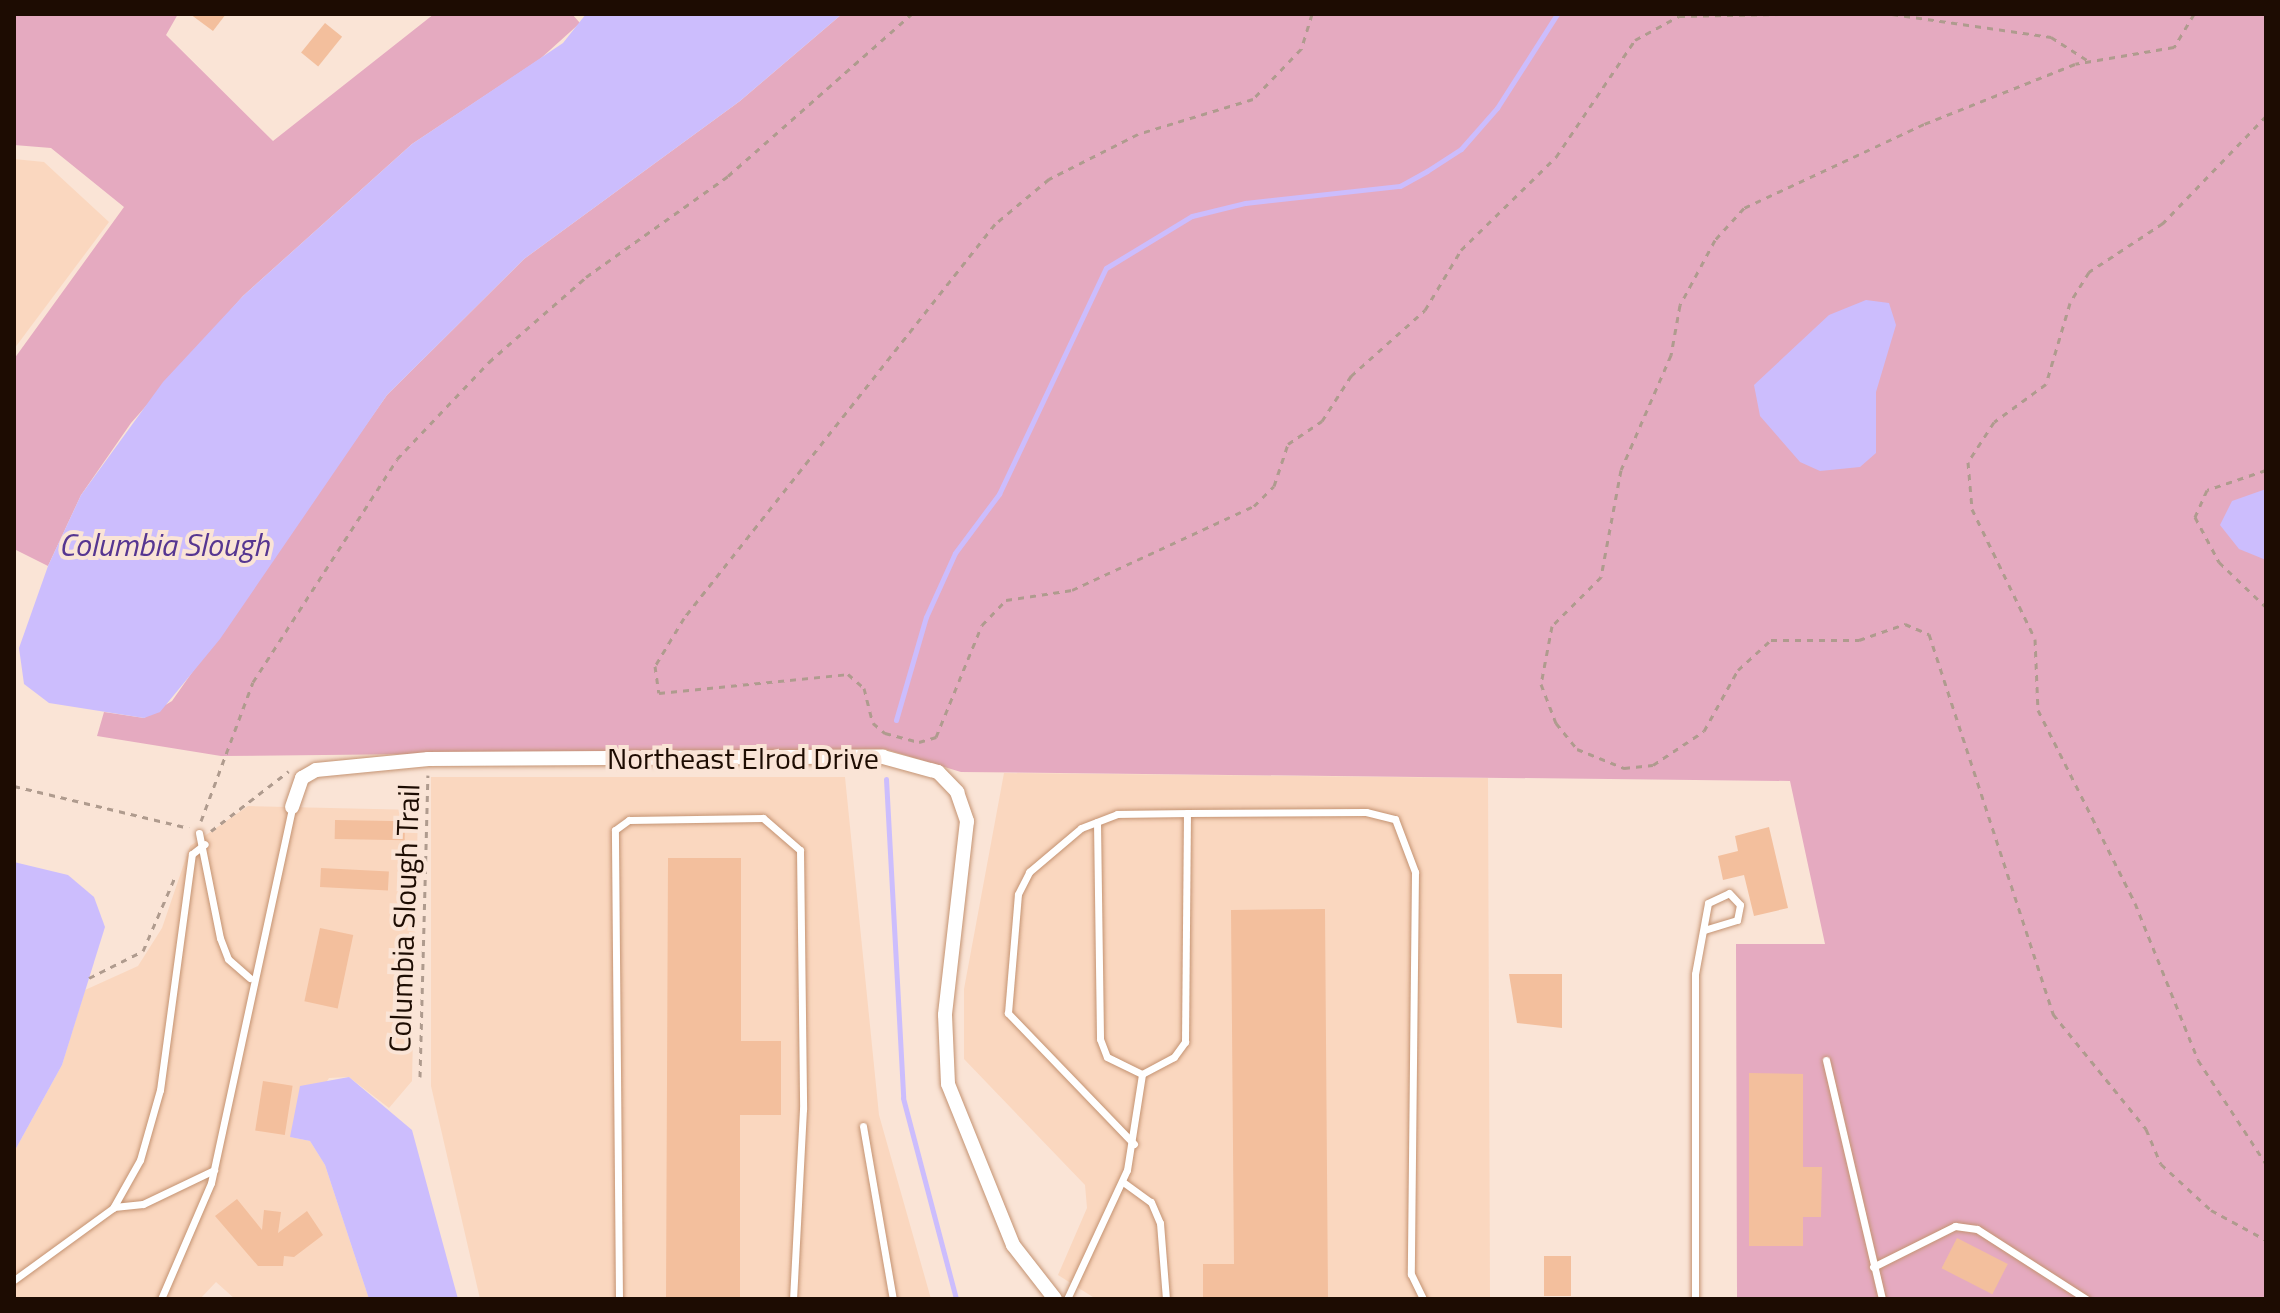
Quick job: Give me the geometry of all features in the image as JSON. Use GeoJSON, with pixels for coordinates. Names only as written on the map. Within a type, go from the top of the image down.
{"type":"FeatureCollection","features":[{"type":"Feature","properties":{"kind":"street","name":"Northeast Elrod Drive"},"geometry":{"type":"LineString","coordinates":[[292,807],[302,778],[316,770],[428,759],[883,757],[947,779],[967,821],[945,1015],[948,1084],[1013,1245],[1055,1299]]}},
{"type":"Feature","properties":{"kind":"lane"},"geometry":{"type":"LineString","coordinates":[[161,1299],[214,1170],[250,978],[292,807]]}},
{"type":"Feature","properties":{"kind":"lane"},"geometry":{"type":"LineString","coordinates":[[1134,1144],[1008,1013],[1018,894],[1059,845],[1117,814],[1366,812],[1395,819],[1415,872],[1411,1274],[1423,1299]]}},
{"type":"Feature","properties":{"kind":"lane"},"geometry":{"type":"LineString","coordinates":[[1142,1074],[1174,1057],[1185,1042],[1187,813]]}},
{"type":"Feature","properties":{"kind":"lane"},"geometry":{"type":"LineString","coordinates":[[619,1299],[615,830],[629,820],[763,818],[800,850],[803,1109],[793,1299]]}},
{"type":"Feature","properties":{"kind":"lane"},"geometry":{"type":"LineString","coordinates":[[1097,822],[1100,1039],[1107,1057],[1142,1074]]}},
{"type":"Feature","properties":{"kind":"lane"},"geometry":{"type":"LineString","coordinates":[[199,833],[205,844],[220,938],[228,959],[250,978]]}},
{"type":"Feature","properties":{"kind":"lane"},"geometry":{"type":"LineString","coordinates":[[14,1280],[114,1207],[154,1120],[192,854],[205,844]]}},
{"type":"Feature","properties":{"kind":"lane"},"geometry":{"type":"LineString","coordinates":[[1695,1299],[1695,974],[1708,903],[1729,893],[1740,905],[1737,920],[1705,930]]}},
{"type":"Feature","properties":{"kind":"lane"},"geometry":{"type":"LineString","coordinates":[[1826,1060],[1882,1299]]}},
{"type":"Feature","properties":{"kind":"lane"},"geometry":{"type":"LineString","coordinates":[[1067,1299],[1123,1182],[1134,1144],[1142,1074]]}},
{"type":"Feature","properties":{"kind":"lane"},"geometry":{"type":"LineString","coordinates":[[863,1126],[893,1299]]}},
{"type":"Feature","properties":{"kind":"lane"},"geometry":{"type":"LineString","coordinates":[[114,1207],[143,1204],[214,1170]]}},
{"type":"Feature","properties":{"kind":"lane"},"geometry":{"type":"LineString","coordinates":[[1123,1182],[1151,1202],[1160,1223],[1166,1299]]}},
{"type":"Feature","properties":{"kind":"lane"},"geometry":{"type":"LineString","coordinates":[[1873,1267],[1955,1226],[1977,1229],[2086,1299]]}},
{"type":"Feature","properties":{"kind":"path"},"geometry":{"type":"LineString","coordinates":[[199,833],[253,682],[397,459],[489,362],[586,277],[728,176],[912,14]]}},
{"type":"Feature","properties":{"kind":"path"},"geometry":{"type":"LineString","coordinates":[[1312,14],[1301,49],[1253,99],[1138,134],[1049,179],[995,224],[684,618],[655,666],[659,693],[848,674],[864,688],[873,723],[885,733],[919,742],[936,737],[982,625],[1006,600],[1072,590],[1254,506],[1274,486],[1288,444],[1322,421],[1351,376],[1425,310],[1461,250],[1556,157],[1635,40],[1679,16],[1784,14]]}},
{"type":"Feature","properties":{"kind":"path"},"geometry":{"type":"LineString","coordinates":[[1892,14],[2051,37],[2090,62]]}},
{"type":"Feature","properties":{"kind":"path"},"geometry":{"type":"LineString","coordinates":[[2194,14],[2174,47],[2090,62],[1807,175],[1744,208],[1715,240],[1680,305],[1671,355],[1621,470],[1601,577],[1552,626],[1541,684],[1556,723],[1577,749],[1624,768],[1653,765],[1704,731],[1738,670],[1771,640],[1859,640],[1905,624],[1929,634],[2053,1014],[2146,1129],[2161,1164],[2211,1210],[2266,1240]]}},
{"type":"Feature","properties":{"kind":"path"},"geometry":{"type":"LineString","coordinates":[[2266,116],[2163,223],[2089,272],[2070,303],[2046,384],[1994,422],[1968,462],[1972,509],[2035,639],[2038,710],[2135,903],[2198,1060],[2266,1164]]}},
{"type":"Feature","properties":{"kind":"path"},"geometry":{"type":"LineString","coordinates":[[2266,470],[2207,490],[2195,517],[2219,562],[2266,607]]}},
{"type":"Feature","properties":{"kind":"path","name":"Columbia Slough Trail"},"geometry":{"type":"LineString","coordinates":[[420,1077],[428,759]]}},
{"type":"Feature","properties":{"kind":"path"},"geometry":{"type":"LineString","coordinates":[[14,786],[199,833],[211,831],[280,772]]}},
{"type":"Feature","properties":{"kind":"path"},"geometry":{"type":"LineString","coordinates":[[89,978],[143,951],[179,867]]}},
{"type":"Feature","properties":{"kind":"shaded area"},"geometry":{"type":"Polygon","coordinates":[[[14,14],[178,14],[166,35],[273,141],[434,14],[572,14],[580,23],[540,59],[412,144],[243,296],[131,423],[81,495],[48,566],[14,549],[14,359],[124,207],[51,148],[14,145],[14,14]]]}},
{"type":"Feature","properties":{"kind":"shaded area"},"geometry":{"type":"Polygon","coordinates":[[[842,14],[2266,14],[2266,1299],[1737,1299],[1736,944],[1825,944],[1790,781],[961,772],[885,749],[221,756],[97,736],[104,712],[144,718],[172,701],[387,395],[524,259],[740,101],[842,14]]]}},
{"type":"Feature","properties":{"kind":"shaded area"},"geometry":{"type":"Polygon","coordinates":[[[14,159],[44,162],[109,222],[14,349],[14,159]]]}},
{"type":"Feature","properties":{"kind":"shaded area"},"geometry":{"type":"Polygon","coordinates":[[[1004,773],[1488,778],[1490,1299],[1096,1299],[1058,1275],[1087,1208],[1085,1185],[964,1059],[964,989],[1004,773]]]}},
{"type":"Feature","properties":{"kind":"shaded area"},"geometry":{"type":"Polygon","coordinates":[[[431,777],[845,777],[879,1115],[931,1299],[480,1299],[431,1086],[431,777]]]}},
{"type":"Feature","properties":{"kind":"shaded area"},"geometry":{"type":"Polygon","coordinates":[[[248,806],[418,810],[412,1081],[389,1108],[349,1077],[329,1078],[290,1137],[310,1141],[325,1165],[369,1299],[235,1299],[216,1282],[200,1299],[14,1299],[14,1152],[62,1065],[85,990],[138,966],[162,928],[190,846],[248,806]]]}},
{"type":"Feature","properties":{"kind":"water","name":"Columbia Slough"},"geometry":{"type":"Polygon","coordinates":[[[586,14],[842,14],[740,101],[524,259],[387,395],[220,639],[160,712],[144,718],[49,703],[24,684],[19,648],[48,566],[81,495],[163,382],[243,296],[412,144],[563,43],[586,14]]]}},
{"type":"Feature","properties":{"kind":"water"},"geometry":{"type":"Polygon","coordinates":[[[1866,300],[1889,303],[1896,325],[1876,392],[1876,453],[1860,467],[1820,471],[1800,462],[1760,416],[1754,385],[1829,315],[1866,300]]]}},
{"type":"Feature","properties":{"kind":"water"},"geometry":{"type":"Polygon","coordinates":[[[2266,489],[2266,560],[2239,549],[2220,525],[2232,501],[2266,489]]]}},
{"type":"Feature","properties":{"kind":"water"},"geometry":{"type":"Polygon","coordinates":[[[14,862],[68,875],[94,897],[105,927],[62,1065],[14,1152],[14,862]]]}},
{"type":"Feature","properties":{"kind":"water"},"geometry":{"type":"Polygon","coordinates":[[[349,1077],[412,1130],[458,1299],[369,1299],[325,1165],[310,1141],[290,1137],[300,1086],[349,1077]]]}},
{"type":"Feature","properties":{"kind":"building"},"geometry":{"type":"Polygon","coordinates":[[[190,14],[226,14],[213,31],[190,14]]]}},
{"type":"Feature","properties":{"kind":"building"},"geometry":{"type":"Polygon","coordinates":[[[325,23],[342,37],[318,66],[301,53],[325,23]]]}},
{"type":"Feature","properties":{"kind":"building"},"geometry":{"type":"Polygon","coordinates":[[[335,820],[405,821],[405,840],[335,839],[335,820]]]}},
{"type":"Feature","properties":{"kind":"building"},"geometry":{"type":"Polygon","coordinates":[[[1769,827],[1788,908],[1754,916],[1744,875],[1723,880],[1718,856],[1738,851],[1735,836],[1769,827]]]}},
{"type":"Feature","properties":{"kind":"building"},"geometry":{"type":"Polygon","coordinates":[[[668,858],[741,858],[741,1041],[781,1041],[781,1115],[740,1115],[740,1299],[666,1299],[668,858]]]}},
{"type":"Feature","properties":{"kind":"building"},"geometry":{"type":"Polygon","coordinates":[[[321,868],[389,872],[388,891],[320,887],[321,868]]]}},
{"type":"Feature","properties":{"kind":"building"},"geometry":{"type":"Polygon","coordinates":[[[1325,909],[1328,1299],[1203,1299],[1203,1264],[1234,1264],[1231,910],[1325,909]]]}},
{"type":"Feature","properties":{"kind":"building"},"geometry":{"type":"Polygon","coordinates":[[[320,928],[353,935],[338,1008],[304,1001],[320,928]]]}},
{"type":"Feature","properties":{"kind":"building"},"geometry":{"type":"Polygon","coordinates":[[[1509,974],[1562,974],[1562,1028],[1517,1023],[1509,974]]]}},
{"type":"Feature","properties":{"kind":"building"},"geometry":{"type":"Polygon","coordinates":[[[1749,1073],[1803,1074],[1803,1167],[1822,1167],[1821,1217],[1803,1217],[1803,1246],[1749,1246],[1749,1073]]]}},
{"type":"Feature","properties":{"kind":"building"},"geometry":{"type":"Polygon","coordinates":[[[263,1081],[293,1086],[285,1135],[255,1130],[263,1081]]]}},
{"type":"Feature","properties":{"kind":"building"},"geometry":{"type":"Polygon","coordinates":[[[237,1199],[262,1230],[264,1210],[281,1212],[278,1233],[307,1211],[323,1235],[294,1257],[284,1256],[283,1266],[258,1266],[215,1216],[237,1199]]]}},
{"type":"Feature","properties":{"kind":"building"},"geometry":{"type":"Polygon","coordinates":[[[1957,1238],[2008,1264],[1992,1294],[1942,1268],[1957,1238]]]}},
{"type":"Feature","properties":{"kind":"building"},"geometry":{"type":"Polygon","coordinates":[[[1544,1256],[1571,1256],[1571,1296],[1544,1296],[1544,1256]]]}},
{"type":"Feature","properties":{"kind":"waterway"},"geometry":{"type":"LineString","coordinates":[[896,720],[926,617],[955,553],[999,494],[1106,268],[1192,216],[1245,203],[1400,186],[1427,171],[1461,149],[1497,108],[1557,14]]}},
{"type":"Feature","properties":{"kind":"waterway"},"geometry":{"type":"LineString","coordinates":[[886,779],[903,1098],[956,1299]]}}]}
